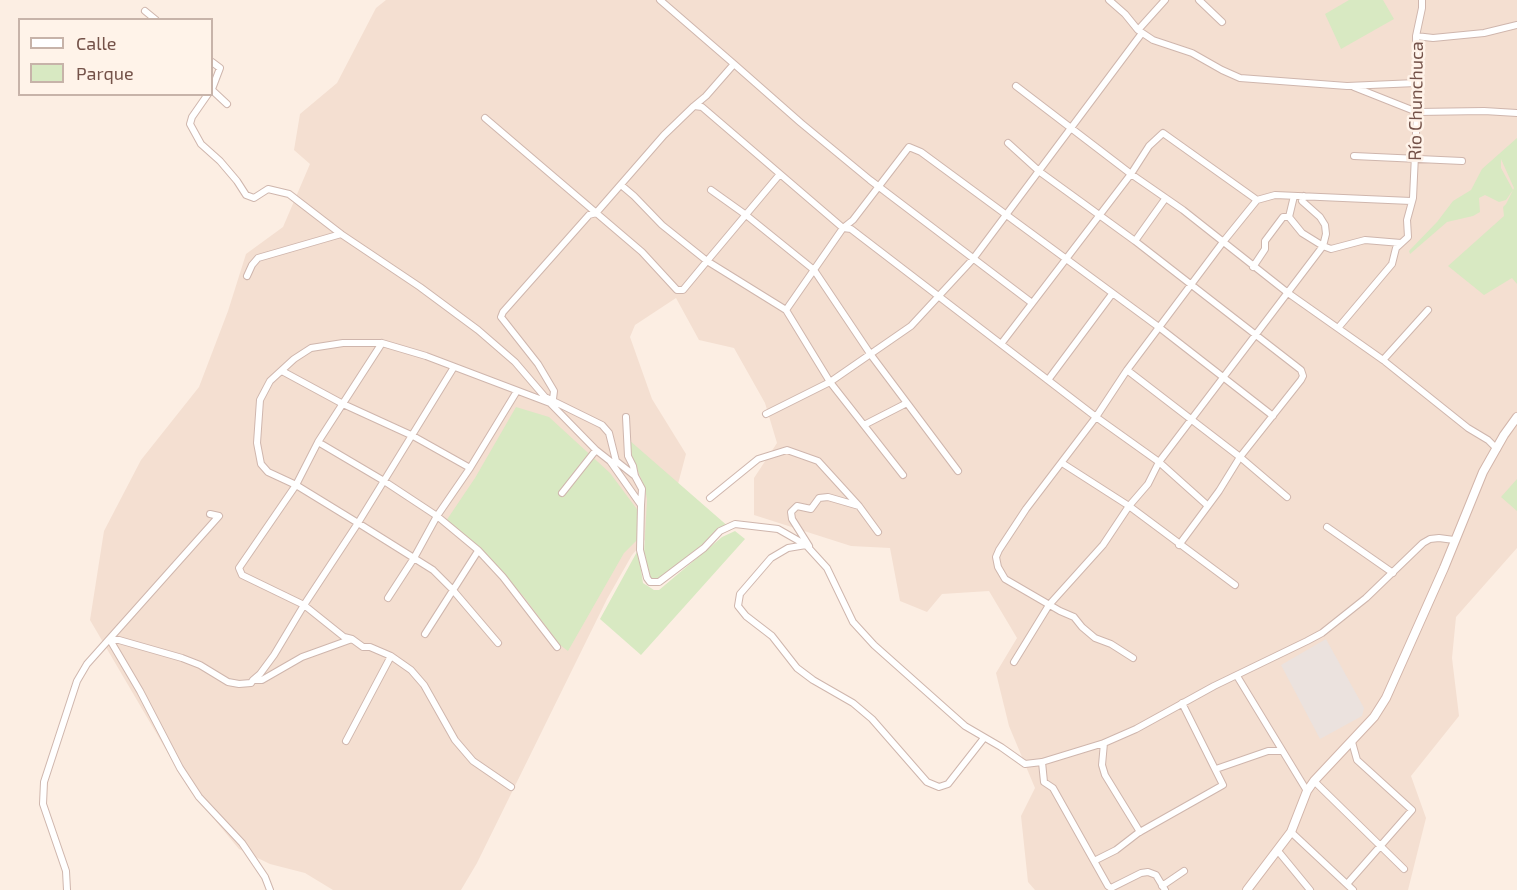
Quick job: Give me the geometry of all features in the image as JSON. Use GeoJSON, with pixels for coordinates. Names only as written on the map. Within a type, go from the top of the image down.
{"type":"FeatureCollection","features":[{"type":"Feature","properties":{"kind":"street"},"geometry":{"type":"LineString","coordinates":[[660,0],[801,123],[878,186],[1032,303]]}},
{"type":"Feature","properties":{"kind":"street"},"geometry":{"type":"LineString","coordinates":[[1109,0],[1140,31],[1153,40],[1192,53],[1240,78],[1351,86],[1416,83]]}},
{"type":"Feature","properties":{"kind":"street"},"geometry":{"type":"LineString","coordinates":[[765,414],[830,382],[871,355],[911,326],[941,296],[1008,215],[1140,31],[1165,0]]}},
{"type":"Feature","properties":{"kind":"street"},"geometry":{"type":"LineString","coordinates":[[1199,0],[1222,22]]}},
{"type":"Feature","properties":{"kind":"street","name":"Río Chunchuca"},"geometry":{"type":"LineString","coordinates":[[1338,328],[1392,264],[1395,260],[1395,250],[1408,237],[1407,220],[1415,159],[1417,112],[1416,36],[1422,0]]}},
{"type":"Feature","properties":{"kind":"street"},"geometry":{"type":"LineString","coordinates":[[145,11],[154,18]]}},
{"type":"Feature","properties":{"kind":"street"},"geometry":{"type":"LineString","coordinates":[[1416,36],[1433,38],[1484,33],[1517,25]]}},
{"type":"Feature","properties":{"kind":"street"},"geometry":{"type":"LineString","coordinates":[[213,63],[220,68],[213,87]]}},
{"type":"Feature","properties":{"kind":"street"},"geometry":{"type":"LineString","coordinates":[[551,401],[554,391],[538,364],[501,317],[589,215],[596,213],[664,135],[706,96],[734,64]]}},
{"type":"Feature","properties":{"kind":"street"},"geometry":{"type":"LineString","coordinates":[[1016,86],[1131,174],[1183,210],[1253,267],[1383,360],[1497,449]]}},
{"type":"Feature","properties":{"kind":"street"},"geometry":{"type":"LineString","coordinates":[[1351,86],[1417,112],[1517,113]]}},
{"type":"Feature","properties":{"kind":"street"},"geometry":{"type":"LineString","coordinates":[[213,91],[227,104]]}},
{"type":"Feature","properties":{"kind":"street"},"geometry":{"type":"LineString","coordinates":[[207,96],[190,124],[201,144],[220,161],[246,195],[254,198],[268,189],[289,194],[341,234],[420,287],[478,330],[514,362],[545,397],[602,425],[609,433],[616,461],[635,476]]}},
{"type":"Feature","properties":{"kind":"street"},"geometry":{"type":"LineString","coordinates":[[694,106],[702,107],[843,228],[851,229],[941,296],[1096,417],[1159,462],[1208,505]]}},
{"type":"Feature","properties":{"kind":"street"},"geometry":{"type":"LineString","coordinates":[[485,118],[642,252],[677,290],[683,290],[780,174]]}},
{"type":"Feature","properties":{"kind":"street"},"geometry":{"type":"LineString","coordinates":[[1001,344],[1098,214],[1131,174],[1149,146],[1163,133],[1257,200]]}},
{"type":"Feature","properties":{"kind":"street"},"geometry":{"type":"LineString","coordinates":[[1008,143],[1040,172],[1135,241],[1301,369],[1303,376],[1240,457],[1179,545]]}},
{"type":"Feature","properties":{"kind":"street"},"geometry":{"type":"LineString","coordinates":[[786,310],[843,228],[853,220],[909,147],[921,152],[1008,215],[1160,328],[1273,416]]}},
{"type":"Feature","properties":{"kind":"street"},"geometry":{"type":"LineString","coordinates":[[1354,156],[1462,161]]}},
{"type":"Feature","properties":{"kind":"street"},"geometry":{"type":"LineString","coordinates":[[621,185],[662,225],[707,261],[786,310],[830,382],[903,475]]}},
{"type":"Feature","properties":{"kind":"street"},"geometry":{"type":"LineString","coordinates":[[711,190],[814,270],[871,355],[958,471]]}},
{"type":"Feature","properties":{"kind":"street"},"geometry":{"type":"LineString","coordinates":[[1133,658],[1111,644],[1095,638],[1082,627],[1074,616],[1049,605],[1005,579],[998,567],[996,557],[999,550],[1026,509],[1096,417],[1127,370],[1222,242],[1257,200],[1275,195],[1411,201]]}},
{"type":"Feature","properties":{"kind":"street"},"geometry":{"type":"LineString","coordinates":[[1289,217],[1294,196]]}},
{"type":"Feature","properties":{"kind":"street"},"geometry":{"type":"LineString","coordinates":[[1014,662],[1049,605],[1091,560],[1148,484],[1159,462],[1323,246],[1326,234],[1325,225],[1320,217],[1302,201],[1304,196]]}},
{"type":"Feature","properties":{"kind":"street"},"geometry":{"type":"LineString","coordinates":[[1135,241],[1165,199]]}},
{"type":"Feature","properties":{"kind":"street"},"geometry":{"type":"LineString","coordinates":[[1253,267],[1265,249],[1265,241],[1283,217],[1289,217]]}},
{"type":"Feature","properties":{"kind":"street"},"geometry":{"type":"LineString","coordinates":[[1289,217],[1302,233],[1331,249],[1365,240],[1401,243]]}},
{"type":"Feature","properties":{"kind":"street"},"geometry":{"type":"LineString","coordinates":[[247,276],[258,258],[341,234]]}},
{"type":"Feature","properties":{"kind":"street"},"geometry":{"type":"LineString","coordinates":[[1048,380],[1112,294]]}},
{"type":"Feature","properties":{"kind":"street"},"geometry":{"type":"LineString","coordinates":[[1383,360],[1428,310]]}},
{"type":"Feature","properties":{"kind":"street"},"geometry":{"type":"LineString","coordinates":[[498,643],[433,570],[296,485],[268,472],[261,464],[257,443],[260,400],[270,381],[294,359],[311,348],[343,343],[382,343],[551,401],[596,450],[610,461],[641,505]]}},
{"type":"Feature","properties":{"kind":"street"},"geometry":{"type":"LineString","coordinates":[[382,343],[318,442],[296,485],[239,568],[242,575],[304,605],[344,637],[352,639],[363,647],[370,647],[391,656],[411,670],[424,685],[455,740],[473,761],[511,787]]}},
{"type":"Feature","properties":{"kind":"street"},"geometry":{"type":"LineString","coordinates":[[110,640],[119,640],[182,658],[200,665],[228,682],[251,684],[274,655],[454,368]]}},
{"type":"Feature","properties":{"kind":"street"},"geometry":{"type":"LineString","coordinates":[[1127,370],[1240,457],[1287,497]]}},
{"type":"Feature","properties":{"kind":"street"},"geometry":{"type":"LineString","coordinates":[[282,371],[343,404],[413,436],[470,468]]}},
{"type":"Feature","properties":{"kind":"street"},"geometry":{"type":"LineString","coordinates":[[388,598],[517,391]]}},
{"type":"Feature","properties":{"kind":"street"},"geometry":{"type":"LineString","coordinates":[[864,425],[907,403]]}},
{"type":"Feature","properties":{"kind":"street"},"geometry":{"type":"LineString","coordinates":[[626,417],[628,456],[642,489],[640,550],[646,578],[650,582],[659,582],[704,548],[720,531],[735,524],[778,529],[808,547]]}},
{"type":"Feature","properties":{"kind":"street"},"geometry":{"type":"LineString","coordinates":[[1247,890],[1291,832],[1307,791],[1314,781],[1374,717],[1386,698],[1444,568],[1483,472],[1517,417]]}},
{"type":"Feature","properties":{"kind":"street"},"geometry":{"type":"LineString","coordinates":[[318,442],[437,516],[478,551],[503,577],[557,647]]}},
{"type":"Feature","properties":{"kind":"street"},"geometry":{"type":"LineString","coordinates":[[561,494],[596,450]]}},
{"type":"Feature","properties":{"kind":"street"},"geometry":{"type":"LineString","coordinates":[[710,498],[758,459],[787,450],[818,461],[859,506],[878,532]]}},
{"type":"Feature","properties":{"kind":"street"},"geometry":{"type":"LineString","coordinates":[[1062,463],[1130,506],[1235,585]]}},
{"type":"Feature","properties":{"kind":"street"},"geometry":{"type":"LineString","coordinates":[[859,506],[828,497],[819,498],[811,509],[797,506],[791,512],[792,519],[808,547],[827,568],[853,622],[874,645],[965,726],[1025,764],[1042,762],[1104,743],[1136,729],[1182,703],[1322,633],[1366,598],[1423,543],[1439,537],[1454,540]]}},
{"type":"Feature","properties":{"kind":"street"},"geometry":{"type":"LineString","coordinates":[[67,890],[66,871],[44,804],[44,782],[77,681],[87,664],[219,516],[210,514]]}},
{"type":"Feature","properties":{"kind":"street"},"geometry":{"type":"LineString","coordinates":[[1327,527],[1393,573]]}},
{"type":"Feature","properties":{"kind":"street"},"geometry":{"type":"LineString","coordinates":[[808,547],[788,548],[771,558],[740,594],[738,606],[746,616],[772,636],[797,668],[853,703],[872,719],[927,783],[939,787],[948,784],[984,738]]}},
{"type":"Feature","properties":{"kind":"street"},"geometry":{"type":"LineString","coordinates":[[425,634],[478,551]]}},
{"type":"Feature","properties":{"kind":"street"},"geometry":{"type":"LineString","coordinates":[[253,680],[262,680],[302,657],[352,639]]}},
{"type":"Feature","properties":{"kind":"street"},"geometry":{"type":"LineString","coordinates":[[110,640],[140,691],[180,768],[199,797],[242,843],[265,877],[270,890]]}},
{"type":"Feature","properties":{"kind":"street"},"geometry":{"type":"LineString","coordinates":[[346,741],[391,656]]}},
{"type":"Feature","properties":{"kind":"street"},"geometry":{"type":"LineString","coordinates":[[1237,676],[1307,791]]}},
{"type":"Feature","properties":{"kind":"street"},"geometry":{"type":"LineString","coordinates":[[1094,861],[1223,785],[1182,703]]}},
{"type":"Feature","properties":{"kind":"street"},"geometry":{"type":"LineString","coordinates":[[1347,884],[1412,810],[1357,760],[1352,742]]}},
{"type":"Feature","properties":{"kind":"street"},"geometry":{"type":"LineString","coordinates":[[1104,743],[1102,765],[1105,775],[1140,832]]}},
{"type":"Feature","properties":{"kind":"street"},"geometry":{"type":"LineString","coordinates":[[1216,769],[1268,751],[1281,751]]}},
{"type":"Feature","properties":{"kind":"street"},"geometry":{"type":"LineString","coordinates":[[1042,762],[1044,782],[1053,788],[1108,886],[1111,888],[1141,873],[1148,872],[1156,875],[1164,888],[1184,871]]}},
{"type":"Feature","properties":{"kind":"street"},"geometry":{"type":"LineString","coordinates":[[1314,781],[1404,869]]}},
{"type":"Feature","properties":{"kind":"street"},"geometry":{"type":"LineString","coordinates":[[1291,832],[1353,890]]}},
{"type":"Feature","properties":{"kind":"street"},"geometry":{"type":"LineString","coordinates":[[1278,851],[1310,890]]}},
{"type":"Feature","properties":{"kind":"shaded area"},"geometry":{"type":"Polygon","coordinates":[[[386,0],[1517,0],[1517,548],[1456,617],[1452,658],[1459,716],[1411,776],[1426,818],[1408,890],[1035,890],[1028,882],[1021,816],[1035,788],[1009,726],[996,673],[1017,638],[989,591],[942,594],[927,612],[900,601],[890,548],[851,546],[754,515],[754,478],[777,443],[765,403],[734,348],[699,340],[676,298],[635,325],[630,337],[652,399],[686,454],[671,510],[632,555],[607,599],[477,863],[461,890],[333,890],[305,873],[270,864],[239,849],[189,789],[90,620],[104,531],[141,460],[199,387],[228,311],[246,254],[283,227],[310,164],[294,150],[300,114],[337,83],[376,8],[386,0]]]}},
{"type":"Feature","properties":{"kind":"shaded area"},"geometry":{"type":"Polygon","coordinates":[[[1326,639],[1364,708],[1362,716],[1320,739],[1281,665],[1326,639]]]}},
{"type":"Feature","properties":{"kind":"green space"},"geometry":{"type":"Polygon","coordinates":[[[1349,0],[1383,0],[1394,19],[1341,49],[1325,14],[1349,0]]]}},
{"type":"Feature","properties":{"kind":"green space"},"geometry":{"type":"Polygon","coordinates":[[[1517,138],[1517,284],[1512,278],[1484,295],[1448,266],[1504,216],[1503,207],[1513,190],[1506,200],[1499,202],[1485,195],[1479,198],[1480,212],[1447,222],[1410,254],[1409,251],[1437,222],[1453,201],[1471,190],[1482,169],[1517,138]],[[1501,159],[1501,168],[1513,190],[1501,159]]]}},
{"type":"Feature","properties":{"kind":"green space"},"geometry":{"type":"Polygon","coordinates":[[[516,407],[549,417],[610,473],[639,512],[639,538],[624,553],[568,651],[560,645],[524,597],[481,549],[446,521],[475,478],[516,407]]]}},
{"type":"Feature","properties":{"kind":"green space"},"geometry":{"type":"Polygon","coordinates":[[[629,440],[730,528],[721,531],[659,583],[650,581],[644,553],[647,500],[645,488],[632,457],[629,440]]]}},
{"type":"Feature","properties":{"kind":"green space"},"geometry":{"type":"Polygon","coordinates":[[[1517,479],[1517,511],[1501,497],[1517,479]]]}},
{"type":"Feature","properties":{"kind":"green space"},"geometry":{"type":"Polygon","coordinates":[[[735,531],[745,539],[641,655],[600,619],[638,550],[643,583],[654,590],[659,590],[722,537],[735,531]]]}}]}
